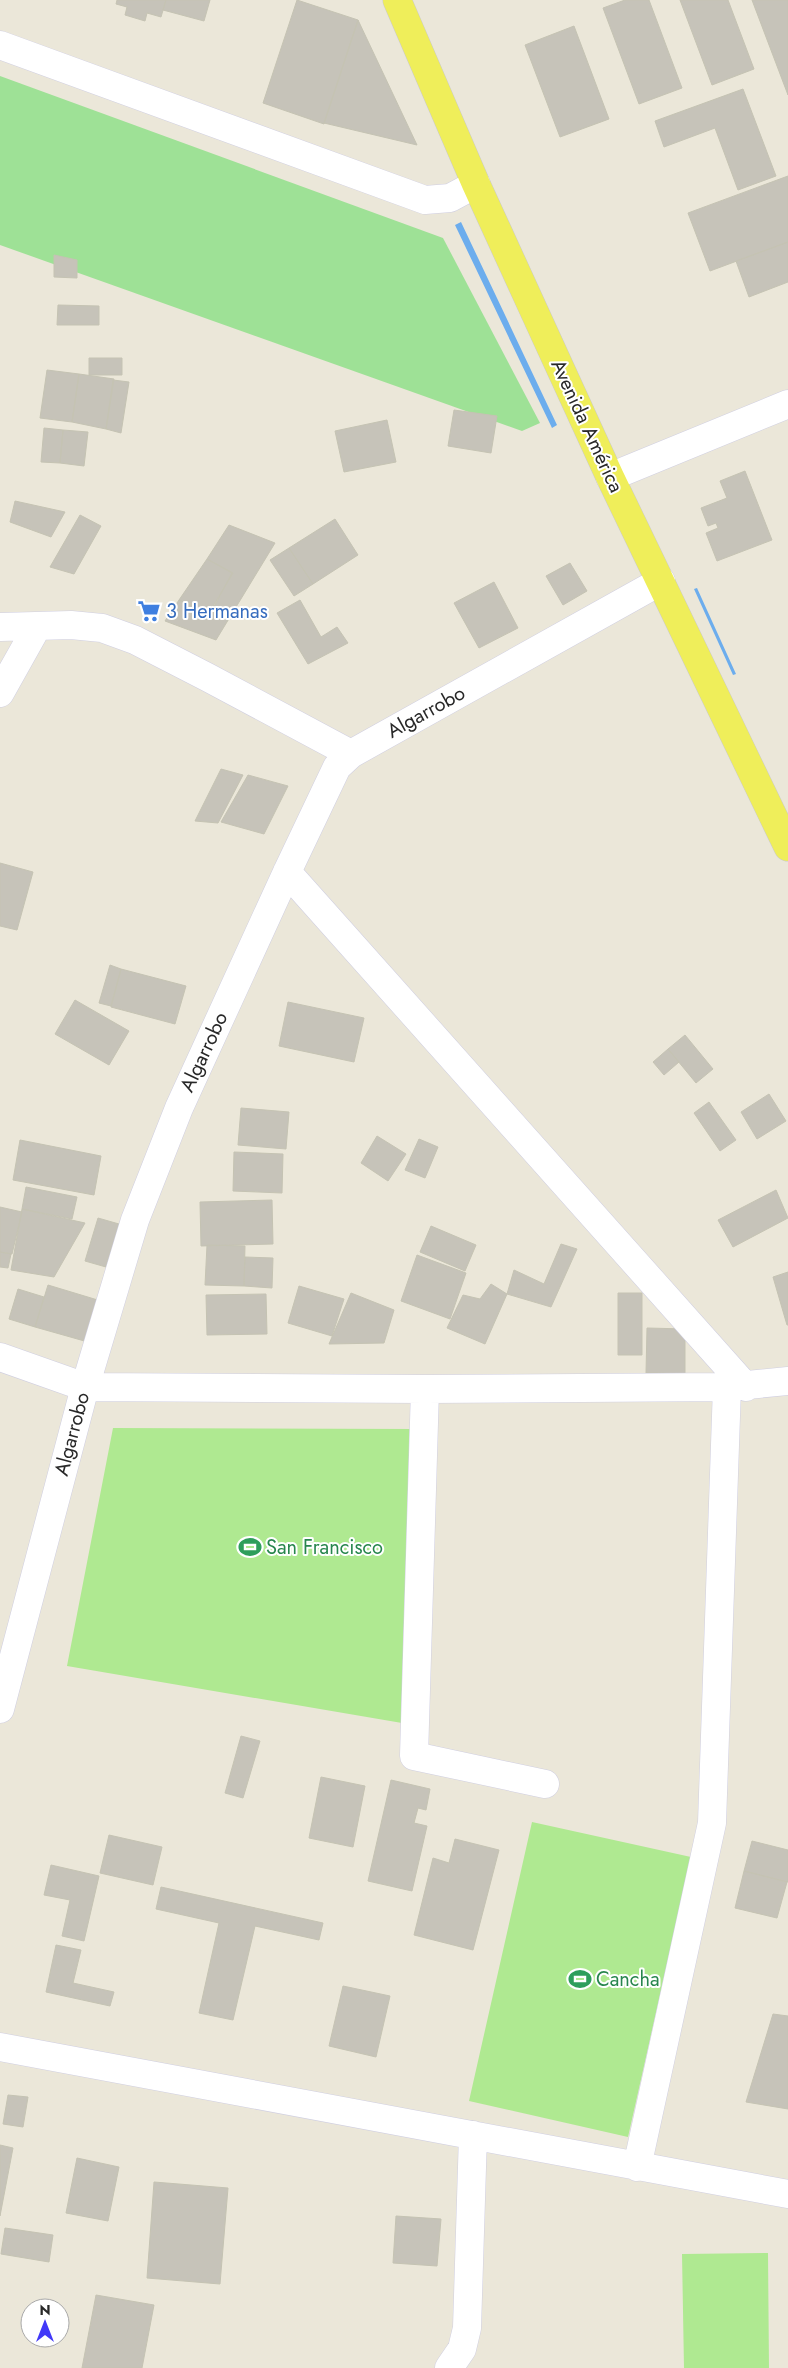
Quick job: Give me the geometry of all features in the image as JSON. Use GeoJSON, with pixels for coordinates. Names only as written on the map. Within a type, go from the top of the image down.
{"type":"FeatureCollection","features":[{"type":"Feature","properties":{"kind":"main road","name":"Avenida América"},"geometry":{"type":"LineString","coordinates":[[397,0],[476,184],[610,477],[788,847]]}},
{"type":"Feature","properties":{"kind":"street"},"geometry":{"type":"LineString","coordinates":[[0,45],[425,200],[450,198],[476,184]]}},
{"type":"Feature","properties":{"kind":"street"},"geometry":{"type":"LineString","coordinates":[[610,477],[788,404]]}},
{"type":"Feature","properties":{"kind":"street","name":"Algarrobo"},"geometry":{"type":"LineString","coordinates":[[0,1709],[3,1681],[85,1387],[135,1220],[179,1108],[287,872],[338,767],[351,754],[661,581]]}},
{"type":"Feature","properties":{"kind":"street"},"geometry":{"type":"LineString","coordinates":[[0,627],[71,625],[102,628],[135,640],[351,754]]}},
{"type":"Feature","properties":{"kind":"street"},"geometry":{"type":"LineString","coordinates":[[0,694],[37,627]]}},
{"type":"Feature","properties":{"kind":"street"},"geometry":{"type":"LineString","coordinates":[[287,872],[737,1387],[712,1823],[637,2167]]}},
{"type":"Feature","properties":{"kind":"street"},"geometry":{"type":"LineString","coordinates":[[0,1357],[85,1387],[425,1389],[737,1387],[788,1381]]}},
{"type":"Feature","properties":{"kind":"street"},"geometry":{"type":"LineString","coordinates":[[425,1389],[414,1756],[545,1784]]}},
{"type":"Feature","properties":{"kind":"street"},"geometry":{"type":"LineString","coordinates":[[0,2047],[788,2194]]}},
{"type":"Feature","properties":{"kind":"street"},"geometry":{"type":"LineString","coordinates":[[449,2368],[462,2349],[467,2328],[473,2135]]}},
{"type":"Feature","properties":{"kind":"green space"},"geometry":{"type":"Polygon","coordinates":[[[0,76],[443,238],[540,423],[522,431],[0,245],[0,76]]]}},
{"type":"Feature","properties":{"kind":"green space","name":"San Francisco"},"geometry":{"type":"Polygon","coordinates":[[[113,1428],[415,1429],[402,1723],[67,1666],[113,1428]]]}},
{"type":"Feature","properties":{"kind":"green space","name":"Cancha"},"geometry":{"type":"Polygon","coordinates":[[[532,1822],[691,1857],[628,2137],[469,2101],[532,1822]]]}},
{"type":"Feature","properties":{"kind":"green space"},"geometry":{"type":"Polygon","coordinates":[[[768,2253],[769,2368],[684,2368],[682,2254],[768,2253]]]}},
{"type":"Feature","properties":{"kind":"water"},"geometry":{"type":"Polygon","coordinates":[[[461,222],[557,425],[552,428],[455,225],[461,222]]]}},
{"type":"Feature","properties":{"kind":"water"},"geometry":{"type":"Polygon","coordinates":[[[697,588],[736,674],[733,675],[694,589],[697,588]]]}},
{"type":"Feature","properties":{"kind":"building"},"geometry":{"type":"Polygon","coordinates":[[[117,0],[166,0],[161,17],[147,13],[145,21],[125,15],[127,7],[116,4],[117,0]]]}},
{"type":"Feature","properties":{"kind":"building"},"geometry":{"type":"Polygon","coordinates":[[[166,0],[210,0],[204,21],[163,10],[166,0]]]}},
{"type":"Feature","properties":{"kind":"building"},"geometry":{"type":"Polygon","coordinates":[[[297,0],[358,20],[324,124],[263,103],[297,0]]]}},
{"type":"Feature","properties":{"kind":"building"},"geometry":{"type":"Polygon","coordinates":[[[625,0],[649,0],[682,88],[639,104],[603,8],[625,0]]]}},
{"type":"Feature","properties":{"kind":"building"},"geometry":{"type":"Polygon","coordinates":[[[680,0],[728,0],[754,69],[712,85],[680,0]]]}},
{"type":"Feature","properties":{"kind":"building"},"geometry":{"type":"Polygon","coordinates":[[[752,0],[788,0],[788,95],[752,0]]]}},
{"type":"Feature","properties":{"kind":"building"},"geometry":{"type":"Polygon","coordinates":[[[358,20],[417,145],[324,123],[358,20]]]}},
{"type":"Feature","properties":{"kind":"building"},"geometry":{"type":"Polygon","coordinates":[[[574,26],[609,119],[560,137],[525,45],[574,26]]]}},
{"type":"Feature","properties":{"kind":"building"},"geometry":{"type":"Polygon","coordinates":[[[743,89],[776,176],[738,190],[715,128],[664,147],[655,121],[743,89]]]}},
{"type":"Feature","properties":{"kind":"building"},"geometry":{"type":"Polygon","coordinates":[[[788,176],[788,242],[710,271],[688,213],[788,176]]]}},
{"type":"Feature","properties":{"kind":"building"},"geometry":{"type":"Polygon","coordinates":[[[788,242],[788,282],[749,297],[736,261],[788,242]]]}},
{"type":"Feature","properties":{"kind":"building"},"geometry":{"type":"Polygon","coordinates":[[[54,255],[77,260],[77,278],[54,277],[54,255]]]}},
{"type":"Feature","properties":{"kind":"building"},"geometry":{"type":"Polygon","coordinates":[[[58,305],[99,306],[99,325],[57,325],[58,305]]]}},
{"type":"Feature","properties":{"kind":"building"},"geometry":{"type":"Polygon","coordinates":[[[89,358],[122,358],[122,375],[89,375],[89,358]]]}},
{"type":"Feature","properties":{"kind":"building"},"geometry":{"type":"Polygon","coordinates":[[[47,370],[79,374],[72,422],[40,418],[47,370]]]}},
{"type":"Feature","properties":{"kind":"building"},"geometry":{"type":"Polygon","coordinates":[[[79,374],[114,379],[106,429],[72,422],[79,374]]]}},
{"type":"Feature","properties":{"kind":"building"},"geometry":{"type":"Polygon","coordinates":[[[113,380],[129,382],[121,433],[106,429],[113,380]]]}},
{"type":"Feature","properties":{"kind":"building"},"geometry":{"type":"Polygon","coordinates":[[[454,410],[497,416],[491,453],[448,446],[454,410]]]}},
{"type":"Feature","properties":{"kind":"building"},"geometry":{"type":"Polygon","coordinates":[[[387,420],[396,462],[344,472],[335,431],[387,420]]]}},
{"type":"Feature","properties":{"kind":"building"},"geometry":{"type":"Polygon","coordinates":[[[44,428],[63,430],[60,463],[41,462],[44,428]]]}},
{"type":"Feature","properties":{"kind":"building"},"geometry":{"type":"Polygon","coordinates":[[[63,430],[88,432],[84,466],[60,463],[63,430]]]}},
{"type":"Feature","properties":{"kind":"building"},"geometry":{"type":"Polygon","coordinates":[[[745,471],[772,540],[717,561],[706,533],[718,528],[716,523],[708,526],[701,508],[727,498],[720,481],[745,471]]]}},
{"type":"Feature","properties":{"kind":"building"},"geometry":{"type":"Polygon","coordinates":[[[15,501],[65,512],[51,537],[10,522],[15,501]]]}},
{"type":"Feature","properties":{"kind":"building"},"geometry":{"type":"Polygon","coordinates":[[[80,515],[101,526],[74,574],[50,567],[80,515]]]}},
{"type":"Feature","properties":{"kind":"building"},"geometry":{"type":"Polygon","coordinates":[[[335,519],[358,555],[313,584],[289,548],[335,519]]]}},
{"type":"Feature","properties":{"kind":"building"},"geometry":{"type":"Polygon","coordinates":[[[229,525],[275,543],[216,640],[165,621],[179,600],[210,614],[232,573],[207,559],[229,525]]]}},
{"type":"Feature","properties":{"kind":"building"},"geometry":{"type":"Polygon","coordinates":[[[289,548],[313,584],[294,596],[270,560],[289,548]]]}},
{"type":"Feature","properties":{"kind":"building"},"geometry":{"type":"Polygon","coordinates":[[[207,559],[233,573],[209,613],[179,600],[207,559]]]}},
{"type":"Feature","properties":{"kind":"building"},"geometry":{"type":"Polygon","coordinates":[[[570,563],[587,591],[563,605],[546,576],[570,563]]]}},
{"type":"Feature","properties":{"kind":"building"},"geometry":{"type":"Polygon","coordinates":[[[494,582],[518,628],[479,648],[454,603],[494,582]]]}},
{"type":"Feature","properties":{"kind":"building"},"geometry":{"type":"Polygon","coordinates":[[[300,600],[321,637],[337,627],[348,643],[308,664],[277,613],[300,600]]]}},
{"type":"Feature","properties":{"kind":"building"},"geometry":{"type":"Polygon","coordinates":[[[221,769],[243,775],[218,823],[195,821],[221,769]]]}},
{"type":"Feature","properties":{"kind":"building"},"geometry":{"type":"Polygon","coordinates":[[[248,775],[288,786],[264,834],[221,822],[248,775]]]}},
{"type":"Feature","properties":{"kind":"building"},"geometry":{"type":"Polygon","coordinates":[[[0,863],[33,872],[17,930],[0,926],[0,863]]]}},
{"type":"Feature","properties":{"kind":"building"},"geometry":{"type":"Polygon","coordinates":[[[110,965],[121,969],[111,1006],[99,1003],[110,965]]]}},
{"type":"Feature","properties":{"kind":"building"},"geometry":{"type":"Polygon","coordinates":[[[121,969],[186,986],[175,1024],[111,1007],[121,969]]]}},
{"type":"Feature","properties":{"kind":"building"},"geometry":{"type":"Polygon","coordinates":[[[75,1000],[129,1031],[109,1065],[55,1034],[75,1000]]]}},
{"type":"Feature","properties":{"kind":"building"},"geometry":{"type":"Polygon","coordinates":[[[288,1002],[364,1018],[354,1062],[279,1046],[288,1002]]]}},
{"type":"Feature","properties":{"kind":"building"},"geometry":{"type":"Polygon","coordinates":[[[685,1035],[713,1069],[696,1083],[668,1049],[685,1035]]]}},
{"type":"Feature","properties":{"kind":"building"},"geometry":{"type":"Polygon","coordinates":[[[668,1049],[679,1062],[664,1075],[653,1062],[668,1049]]]}},
{"type":"Feature","properties":{"kind":"building"},"geometry":{"type":"Polygon","coordinates":[[[769,1094],[786,1121],[757,1139],[741,1112],[769,1094]]]}},
{"type":"Feature","properties":{"kind":"building"},"geometry":{"type":"Polygon","coordinates":[[[709,1102],[736,1140],[720,1151],[694,1113],[709,1102]]]}},
{"type":"Feature","properties":{"kind":"building"},"geometry":{"type":"Polygon","coordinates":[[[241,1108],[289,1112],[286,1149],[238,1145],[241,1108]]]}},
{"type":"Feature","properties":{"kind":"building"},"geometry":{"type":"Polygon","coordinates":[[[377,1136],[406,1154],[388,1181],[361,1163],[377,1136]]]}},
{"type":"Feature","properties":{"kind":"building"},"geometry":{"type":"Polygon","coordinates":[[[419,1139],[438,1147],[425,1178],[405,1170],[419,1139]]]}},
{"type":"Feature","properties":{"kind":"building"},"geometry":{"type":"Polygon","coordinates":[[[20,1140],[101,1156],[94,1195],[13,1180],[20,1140]]]}},
{"type":"Feature","properties":{"kind":"building"},"geometry":{"type":"Polygon","coordinates":[[[234,1152],[283,1154],[282,1193],[233,1191],[234,1152]]]}},
{"type":"Feature","properties":{"kind":"building"},"geometry":{"type":"Polygon","coordinates":[[[26,1187],[77,1197],[72,1219],[22,1209],[26,1187]]]}},
{"type":"Feature","properties":{"kind":"building"},"geometry":{"type":"Polygon","coordinates":[[[776,1190],[788,1218],[733,1247],[718,1220],[776,1190]]]}},
{"type":"Feature","properties":{"kind":"building"},"geometry":{"type":"Polygon","coordinates":[[[272,1200],[273,1244],[201,1246],[200,1202],[272,1200]]]}},
{"type":"Feature","properties":{"kind":"building"},"geometry":{"type":"Polygon","coordinates":[[[0,1207],[22,1212],[12,1254],[0,1252],[0,1207]]]}},
{"type":"Feature","properties":{"kind":"building"},"geometry":{"type":"Polygon","coordinates":[[[22,1209],[85,1223],[54,1277],[11,1270],[22,1209]]]}},
{"type":"Feature","properties":{"kind":"building"},"geometry":{"type":"Polygon","coordinates":[[[98,1218],[119,1224],[106,1267],[85,1261],[98,1218]]]}},
{"type":"Feature","properties":{"kind":"building"},"geometry":{"type":"Polygon","coordinates":[[[431,1226],[476,1245],[465,1271],[420,1252],[431,1226]]]}},
{"type":"Feature","properties":{"kind":"building"},"geometry":{"type":"Polygon","coordinates":[[[561,1244],[577,1249],[551,1307],[507,1294],[514,1270],[544,1284],[561,1244]]]}},
{"type":"Feature","properties":{"kind":"building"},"geometry":{"type":"Polygon","coordinates":[[[207,1245],[245,1246],[244,1286],[205,1285],[207,1245]]]}},
{"type":"Feature","properties":{"kind":"building"},"geometry":{"type":"Polygon","coordinates":[[[0,1252],[11,1254],[8,1268],[0,1267],[0,1252]]]}},
{"type":"Feature","properties":{"kind":"building"},"geometry":{"type":"Polygon","coordinates":[[[417,1255],[466,1273],[450,1319],[401,1301],[417,1255]]]}},
{"type":"Feature","properties":{"kind":"building"},"geometry":{"type":"Polygon","coordinates":[[[245,1257],[273,1258],[272,1288],[244,1286],[245,1257]]]}},
{"type":"Feature","properties":{"kind":"building"},"geometry":{"type":"Polygon","coordinates":[[[788,1272],[788,1325],[787,1325],[773,1277],[788,1272]]]}},
{"type":"Feature","properties":{"kind":"building"},"geometry":{"type":"Polygon","coordinates":[[[491,1284],[507,1294],[485,1344],[447,1328],[463,1295],[480,1299],[491,1284]]]}},
{"type":"Feature","properties":{"kind":"building"},"geometry":{"type":"Polygon","coordinates":[[[48,1285],[101,1301],[88,1342],[35,1327],[48,1285]]]}},
{"type":"Feature","properties":{"kind":"building"},"geometry":{"type":"Polygon","coordinates":[[[299,1286],[344,1299],[332,1336],[288,1323],[299,1286]]]}},
{"type":"Feature","properties":{"kind":"building"},"geometry":{"type":"Polygon","coordinates":[[[18,1289],[44,1297],[35,1327],[9,1319],[18,1289]]]}},
{"type":"Feature","properties":{"kind":"building"},"geometry":{"type":"Polygon","coordinates":[[[351,1293],[394,1310],[384,1343],[329,1344],[351,1293]]]}},
{"type":"Feature","properties":{"kind":"building"},"geometry":{"type":"Polygon","coordinates":[[[618,1293],[642,1293],[642,1355],[618,1355],[618,1293]]]}},
{"type":"Feature","properties":{"kind":"building"},"geometry":{"type":"Polygon","coordinates":[[[266,1294],[267,1334],[207,1335],[206,1295],[266,1294]]]}},
{"type":"Feature","properties":{"kind":"building"},"geometry":{"type":"Polygon","coordinates":[[[647,1328],[685,1329],[685,1374],[646,1373],[647,1328]]]}},
{"type":"Feature","properties":{"kind":"building"},"geometry":{"type":"Polygon","coordinates":[[[241,1736],[260,1741],[243,1798],[225,1793],[241,1736]]]}},
{"type":"Feature","properties":{"kind":"building"},"geometry":{"type":"Polygon","coordinates":[[[321,1777],[365,1786],[353,1847],[309,1838],[321,1777]]]}},
{"type":"Feature","properties":{"kind":"building"},"geometry":{"type":"Polygon","coordinates":[[[391,1780],[430,1789],[426,1810],[418,1808],[414,1823],[427,1826],[412,1891],[368,1881],[391,1780]]]}},
{"type":"Feature","properties":{"kind":"building"},"geometry":{"type":"Polygon","coordinates":[[[109,1835],[162,1847],[153,1885],[100,1873],[109,1835]]]}},
{"type":"Feature","properties":{"kind":"building"},"geometry":{"type":"Polygon","coordinates":[[[455,1839],[499,1850],[473,1950],[414,1935],[433,1858],[449,1863],[455,1839]]]}},
{"type":"Feature","properties":{"kind":"building"},"geometry":{"type":"Polygon","coordinates":[[[752,1841],[788,1850],[788,1882],[744,1871],[752,1841]]]}},
{"type":"Feature","properties":{"kind":"building"},"geometry":{"type":"Polygon","coordinates":[[[51,1865],[99,1876],[84,1941],[62,1936],[70,1900],[44,1895],[51,1865]]]}},
{"type":"Feature","properties":{"kind":"building"},"geometry":{"type":"Polygon","coordinates":[[[744,1871],[787,1882],[777,1918],[735,1908],[744,1871]]]}},
{"type":"Feature","properties":{"kind":"building"},"geometry":{"type":"Polygon","coordinates":[[[161,1887],[323,1923],[319,1940],[255,1926],[233,2020],[199,2013],[219,1923],[156,1909],[161,1887]]]}},
{"type":"Feature","properties":{"kind":"building"},"geometry":{"type":"Polygon","coordinates":[[[56,1945],[81,1950],[73,1983],[114,1992],[110,2006],[46,1992],[56,1945]]]}},
{"type":"Feature","properties":{"kind":"building"},"geometry":{"type":"Polygon","coordinates":[[[343,1986],[390,1996],[376,2057],[329,2046],[343,1986]]]}},
{"type":"Feature","properties":{"kind":"building"},"geometry":{"type":"Polygon","coordinates":[[[773,2014],[788,2016],[788,2109],[746,2102],[773,2014]]]}},
{"type":"Feature","properties":{"kind":"building"},"geometry":{"type":"Polygon","coordinates":[[[8,2095],[28,2097],[23,2127],[3,2124],[8,2095]]]}},
{"type":"Feature","properties":{"kind":"building"},"geometry":{"type":"Polygon","coordinates":[[[0,2145],[13,2148],[0,2216],[0,2145]]]}},
{"type":"Feature","properties":{"kind":"building"},"geometry":{"type":"Polygon","coordinates":[[[77,2158],[119,2167],[108,2221],[66,2213],[77,2158]]]}},
{"type":"Feature","properties":{"kind":"building"},"geometry":{"type":"Polygon","coordinates":[[[154,2182],[228,2188],[220,2284],[147,2278],[154,2182]]]}},
{"type":"Feature","properties":{"kind":"building"},"geometry":{"type":"Polygon","coordinates":[[[396,2216],[441,2219],[437,2266],[393,2263],[396,2216]]]}},
{"type":"Feature","properties":{"kind":"building"},"geometry":{"type":"Polygon","coordinates":[[[5,2228],[53,2235],[49,2262],[1,2254],[5,2228]]]}},
{"type":"Feature","properties":{"kind":"building"},"geometry":{"type":"Polygon","coordinates":[[[96,2295],[154,2305],[142,2368],[82,2368],[96,2295]]]}},
{"type":"Feature","properties":{"kind":"place","name":"3 Hermanas"},"geometry":{"type":"Point","coordinates":[149,611]}},
{"type":"Feature","properties":{"kind":"place","name":"San Francisco"},"geometry":{"type":"Point","coordinates":[250,1547]}},
{"type":"Feature","properties":{"kind":"place","name":"Cancha"},"geometry":{"type":"Point","coordinates":[580,1979]}}]}
